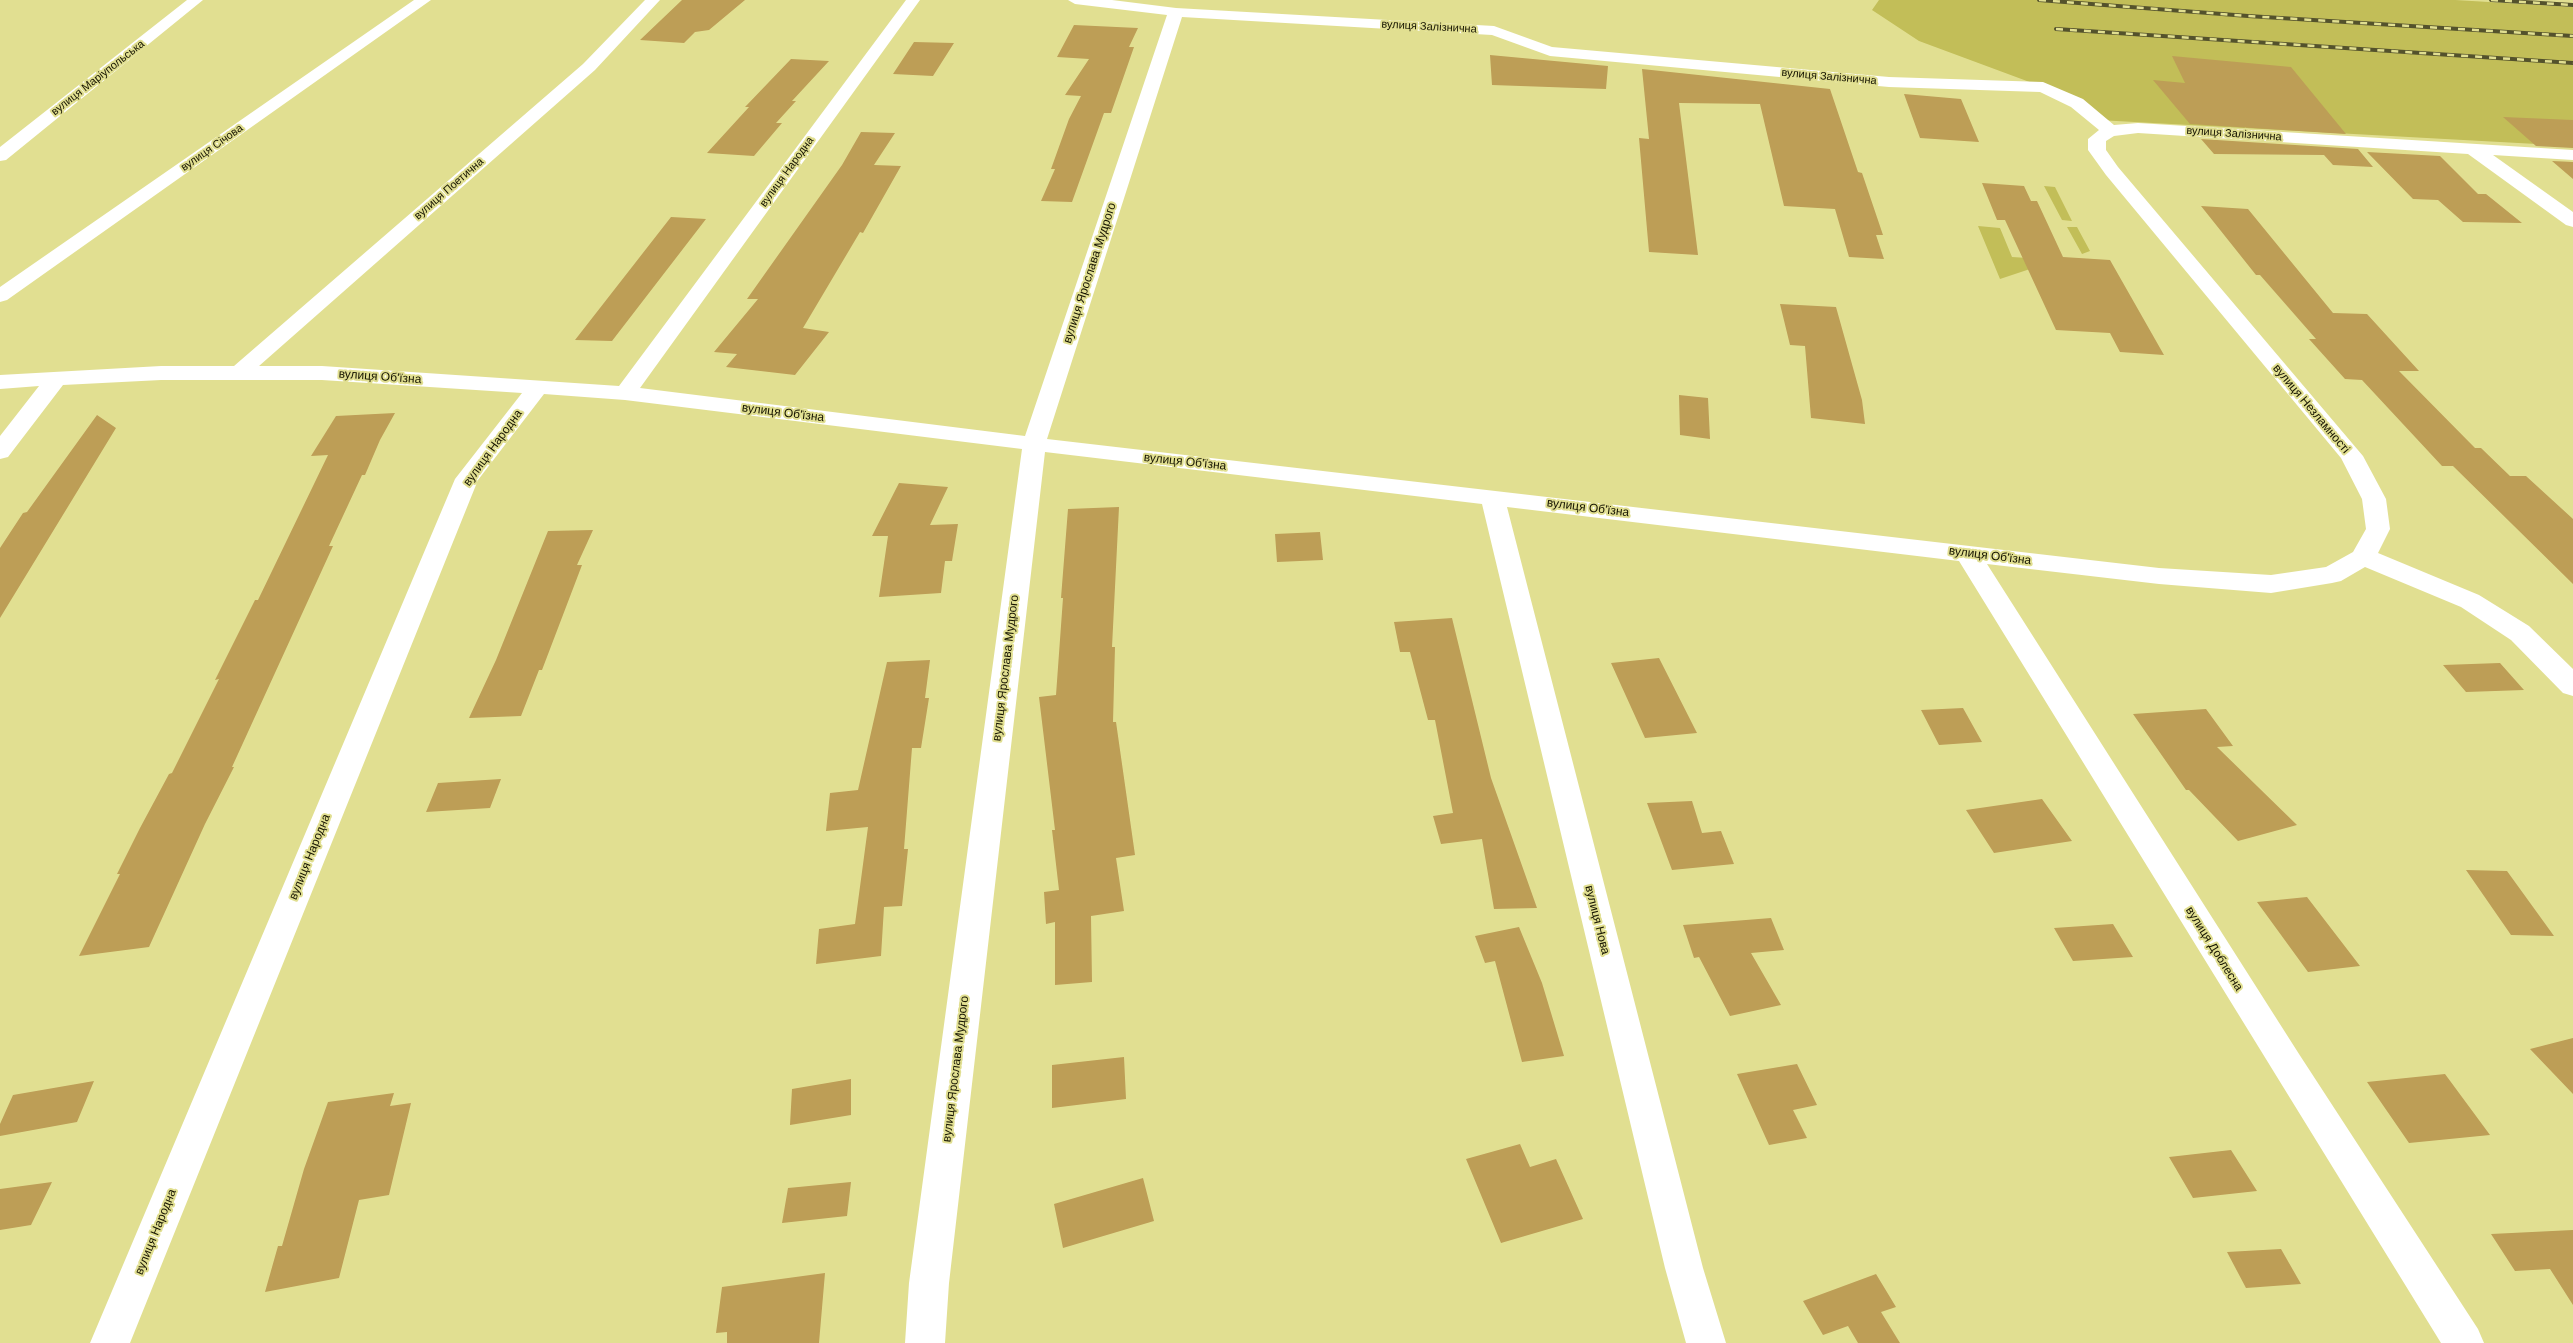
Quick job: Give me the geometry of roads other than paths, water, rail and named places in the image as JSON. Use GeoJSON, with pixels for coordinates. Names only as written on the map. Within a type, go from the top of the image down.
{"type":"FeatureCollection","features":[{"type":"Feature","properties":{"kind":"street","name":"вулиця Маріупольська"},"geometry":{"type":"LineString","coordinates":[[0,156],[196,0]]}},
{"type":"Feature","properties":{"kind":"street","name":"вулиця Січова"},"geometry":{"type":"LineString","coordinates":[[0,296],[424,0]]}},
{"type":"Feature","properties":{"kind":"street","name":"вулиця Поетична"},"geometry":{"type":"LineString","coordinates":[[239,372],[589,67],[652,0]]}},
{"type":"Feature","properties":{"kind":"street","name":"вулиця Народна"},"geometry":{"type":"LineString","coordinates":[[625,393],[913,0]]}},
{"type":"Feature","properties":{"kind":"street","name":"вулиця Залізнична"},"geometry":{"type":"LineString","coordinates":[[1075,0],[1176,12],[1494,30],[1550,51],[1889,82],[2043,87],[2077,103],[2110,131],[2138,128],[2573,154]]}},
{"type":"Feature","properties":{"kind":"street","name":"вулиця Ярослава Мудрого"},"geometry":{"type":"LineString","coordinates":[[925,1343],[930,1274],[1034,444],[1176,12]]}},
{"type":"Feature","properties":{"kind":"street","name":"вулиця Незламності"},"geometry":{"type":"LineString","coordinates":[[2110,131],[2097,139],[2097,150],[2104,160],[2351,456],[2374,499],[2378,529],[2363,557]]}},
{"type":"Feature","properties":{"kind":"street"},"geometry":{"type":"LineString","coordinates":[[2473,149],[2573,220]]}},
{"type":"Feature","properties":{"kind":"street","name":"вулиця Об'їзна"},"geometry":{"type":"LineString","coordinates":[[0,382],[161,373],[322,373],[625,393],[1034,444],[1492,496],[2159,576],[2271,584],[2332,575],[2363,557]]}},
{"type":"Feature","properties":{"kind":"street"},"geometry":{"type":"LineString","coordinates":[[0,452],[56,379]]}},
{"type":"Feature","properties":{"kind":"street","name":"вулиця Народна"},"geometry":{"type":"LineString","coordinates":[[110,1343],[467,479],[538,387]]}},
{"type":"Feature","properties":{"kind":"street","name":"вулиця Нова"},"geometry":{"type":"LineString","coordinates":[[1492,496],[1684,1268],[1706,1343]]}},
{"type":"Feature","properties":{"kind":"street","name":"вулиця Доблесна"},"geometry":{"type":"LineString","coordinates":[[1967,553],[2287,1065],[2464,1343]]}},
{"type":"Feature","properties":{"kind":"street"},"geometry":{"type":"LineString","coordinates":[[2363,557],[2470,601],[2520,634],[2573,686]]}},
{"type":"Feature","properties":{"kind":"railway"},"geometry":{"type":"LineString","coordinates":[[2039,0],[2248,16],[2573,36]]}},
{"type":"Feature","properties":{"kind":"railway"},"geometry":{"type":"LineString","coordinates":[[2491,0],[2573,5]]}},
{"type":"Feature","properties":{"kind":"railway"},"geometry":{"type":"LineString","coordinates":[[2056,29],[2573,63]]}}]}
